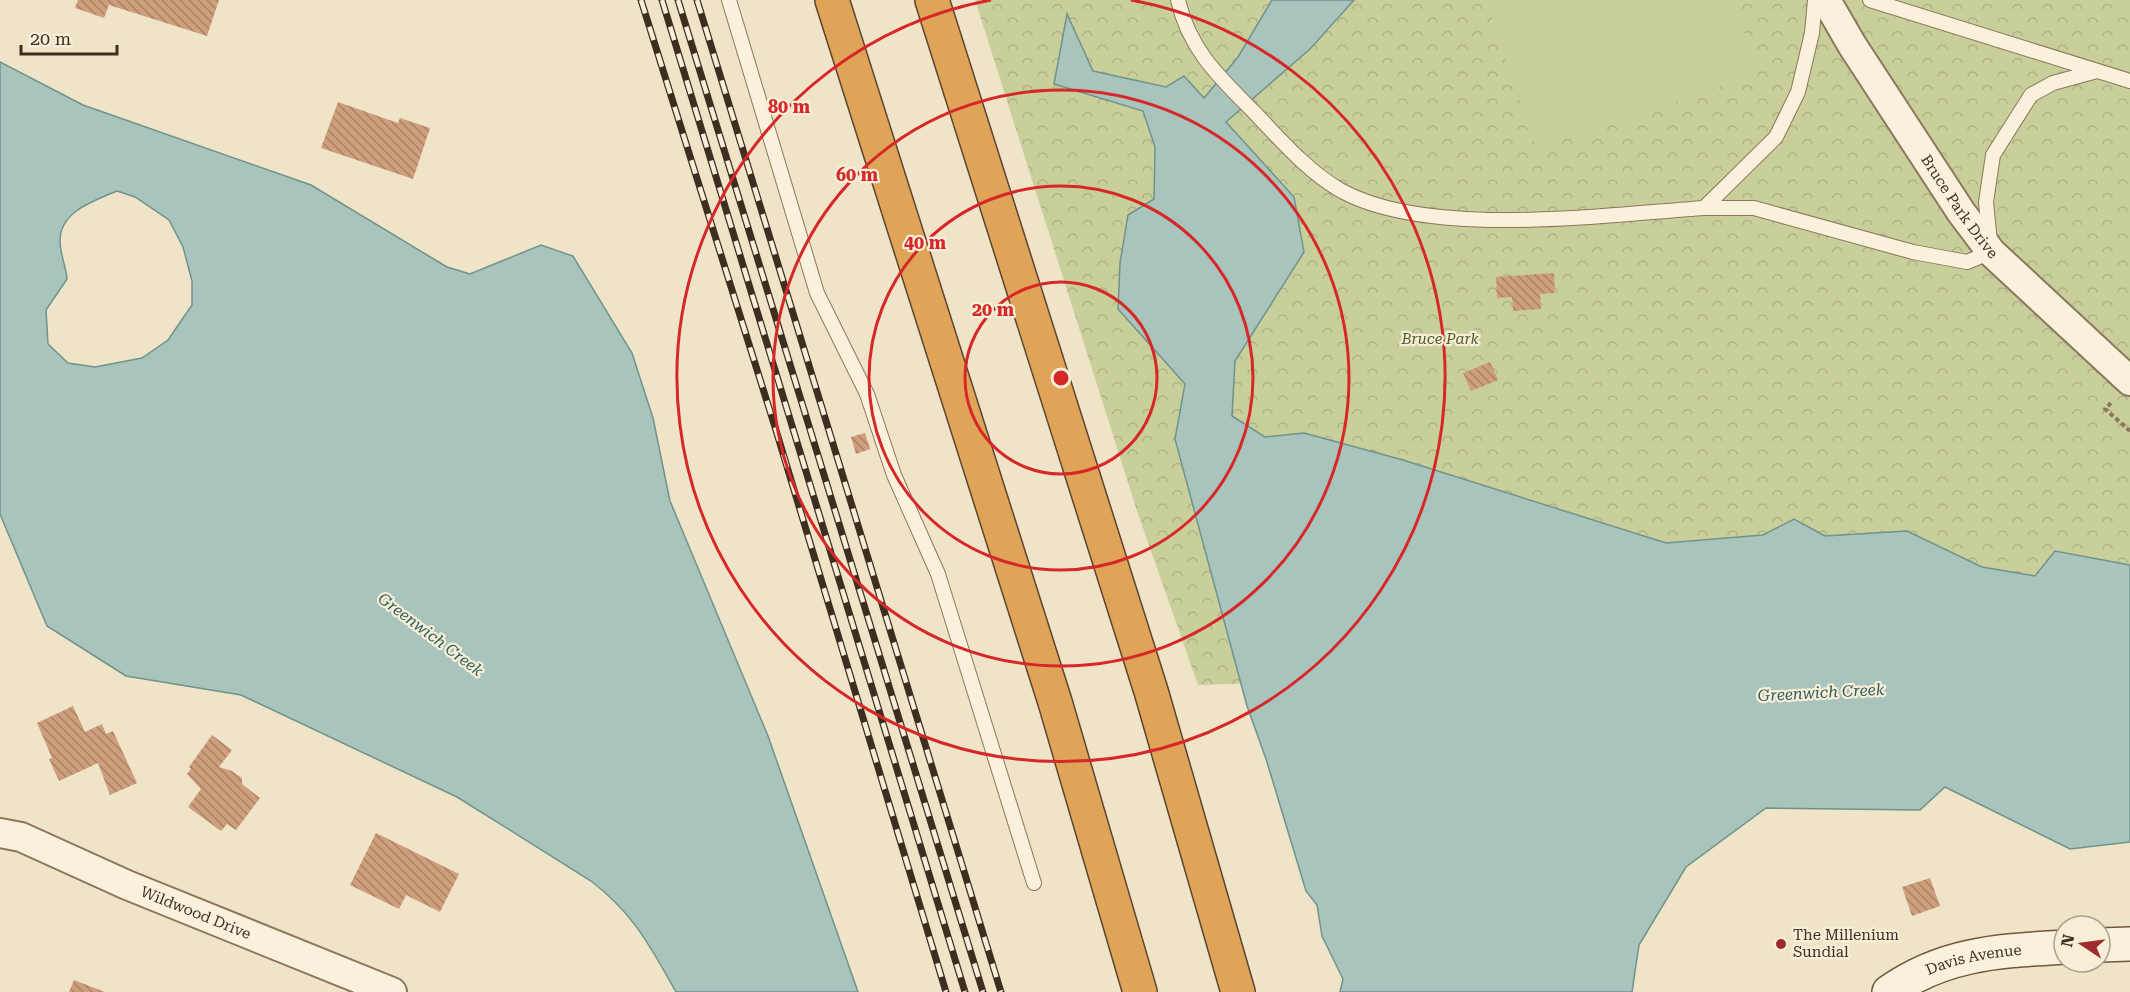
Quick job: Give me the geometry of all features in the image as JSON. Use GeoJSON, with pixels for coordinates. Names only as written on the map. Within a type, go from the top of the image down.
{"type":"FeatureCollection","features":[{"type":"Feature","properties":{"kind":"highway"},"geometry":{"type":"LineString","coordinates":[[832,0],[1048,680],[1140,992]]}},
{"type":"Feature","properties":{"kind":"highway"},"geometry":{"type":"LineString","coordinates":[[932,0],[1154,702],[1238,992]]}},
{"type":"Feature","properties":{"kind":"main road"},"geometry":{"type":"LineString","coordinates":[[2112,945],[2130,944]]}},
{"type":"Feature","properties":{"kind":"main road","name":"Davis Avenue"},"geometry":{"type":"LineString","coordinates":[[1889,992],[1911,976],[1959,958],[2005,951],[2052,949]]}},
{"type":"Feature","properties":{"kind":"street","name":"Bruce Park Drive"},"geometry":{"type":"LineString","coordinates":[[1826,0],[1890,104],[1961,212],[1991,252],[2121,391]]}},
{"type":"Feature","properties":{"kind":"street","name":"Wildwood Drive"},"geometry":{"type":"LineString","coordinates":[[0,834],[21,837],[127,885],[392,992]]}},
{"type":"Feature","properties":{"kind":"lane"},"geometry":{"type":"LineString","coordinates":[[729,0],[816,293],[867,394],[894,475],[938,574],[1034,883]]}},
{"type":"Feature","properties":{"kind":"lane"},"geometry":{"type":"LineString","coordinates":[[1178,0],[1190,34],[1206,63],[1305,164],[1340,189],[1365,201],[1399,211],[1482,219],[1583,217],[1704,208],[1754,208],[1912,252],[1967,262],[1991,252],[1986,202],[1993,155],[2031,95],[2053,83],[2097,71]]}},
{"type":"Feature","properties":{"kind":"lane"},"geometry":{"type":"LineString","coordinates":[[1704,208],[1776,137],[1798,92],[1812,33],[1815,0]]}},
{"type":"Feature","properties":{"kind":"lane"},"geometry":{"type":"LineString","coordinates":[[1870,0],[2130,81]]}},
{"type":"Feature","properties":{"kind":"path"},"geometry":{"type":"LineString","coordinates":[[2121,391],[2105,409],[2130,431]]}},
{"type":"Feature","properties":{"kind":"green space","name":"Bruce Park"},"geometry":{"type":"Polygon","coordinates":[[[975,0],[2130,0],[2130,657],[1198,685],[1138,514],[975,0]]]}},
{"type":"Feature","properties":{"kind":"green space"},"geometry":{"type":"Polygon","coordinates":[[[1486,0],[1733,0],[1758,74],[1536,149],[1486,0]]]}},
{"type":"Feature","properties":{"kind":"water","name":"Greenwich Creek"},"geometry":{"type":"Polygon","coordinates":[[[1272,0],[1354,0],[1310,49],[1226,122],[1294,197],[1304,252],[1235,361],[1232,416],[1265,437],[1304,433],[1403,460],[1666,543],[1763,535],[1794,519],[1825,536],[1907,531],[1982,567],[2035,576],[2055,551],[2130,565],[2130,842],[2070,849],[1945,787],[1920,810],[1766,808],[1686,867],[1639,945],[1632,992],[1340,992],[1343,979],[1322,936],[1317,905],[1306,891],[1266,759],[1247,706],[1175,439],[1185,384],[1118,309],[1120,263],[1128,215],[1154,199],[1155,147],[1143,111],[1054,84],[1067,14],[1093,71],[1166,87],[1184,76],[1204,98],[1238,57],[1272,0]]]}},
{"type":"Feature","properties":{"kind":"water","name":"Greenwich Creek"},"geometry":{"type":"Polygon","coordinates":[[[0,62],[83,105],[311,185],[447,267],[470,274],[541,245],[573,256],[632,353],[653,418],[670,501],[768,736],[858,992],[676,992],[640,932],[606,893],[591,881],[457,797],[241,695],[126,676],[47,626],[0,514],[0,62]],[[117,191],[98,199],[72,215],[62,231],[60,246],[67,279],[46,310],[48,344],[68,363],[95,367],[142,358],[168,340],[192,305],[192,281],[183,247],[169,220],[135,197],[117,191]]]}},
{"type":"Feature","properties":{"kind":"building"},"geometry":{"type":"Polygon","coordinates":[[[78,0],[219,0],[207,36],[109,5],[104,18],[75,8],[78,0]]]}},
{"type":"Feature","properties":{"kind":"building"},"geometry":{"type":"Polygon","coordinates":[[[338,102],[398,123],[400,118],[430,128],[413,179],[321,148],[338,102]]]}},
{"type":"Feature","properties":{"kind":"building"},"geometry":{"type":"Polygon","coordinates":[[[1554,273],[1555,293],[1540,294],[1541,309],[1513,311],[1512,297],[1497,298],[1496,277],[1554,273]]]}},
{"type":"Feature","properties":{"kind":"building"},"geometry":{"type":"Polygon","coordinates":[[[1490,362],[1498,380],[1471,391],[1463,373],[1490,362]]]}},
{"type":"Feature","properties":{"kind":"building"},"geometry":{"type":"Polygon","coordinates":[[[865,433],[870,449],[856,454],[851,437],[865,433]]]}},
{"type":"Feature","properties":{"kind":"building"},"geometry":{"type":"Polygon","coordinates":[[[73,706],[85,732],[102,724],[106,734],[113,731],[137,783],[110,795],[98,763],[59,781],[37,723],[73,706]]]}},
{"type":"Feature","properties":{"kind":"building"},"geometry":{"type":"Polygon","coordinates":[[[212,735],[232,750],[219,767],[232,771],[242,778],[242,784],[260,798],[236,830],[227,824],[221,831],[188,807],[201,789],[187,774],[191,769],[189,767],[212,735]]]}},
{"type":"Feature","properties":{"kind":"building"},"geometry":{"type":"Polygon","coordinates":[[[376,833],[459,874],[440,912],[406,895],[399,909],[350,885],[376,833]]]}},
{"type":"Feature","properties":{"kind":"building"},"geometry":{"type":"Polygon","coordinates":[[[1930,878],[1940,906],[1912,916],[1902,887],[1930,878]]]}},
{"type":"Feature","properties":{"kind":"building"},"geometry":{"type":"Polygon","coordinates":[[[74,980],[105,992],[69,992],[74,980]]]}},
{"type":"Feature","properties":{"kind":"railway"},"geometry":{"type":"LineString","coordinates":[[641,0],[775,427],[946,992]]}},
{"type":"Feature","properties":{"kind":"railway"},"geometry":{"type":"LineString","coordinates":[[662,0],[965,992]]}},
{"type":"Feature","properties":{"kind":"railway"},"geometry":{"type":"LineString","coordinates":[[678,0],[983,992]]}},
{"type":"Feature","properties":{"kind":"railway"},"geometry":{"type":"LineString","coordinates":[[697,0],[1001,992]]}},
{"type":"Feature","properties":{"kind":"place","name":"The Millenium Sundial"},"geometry":{"type":"Point","coordinates":[1781,944]}}]}
